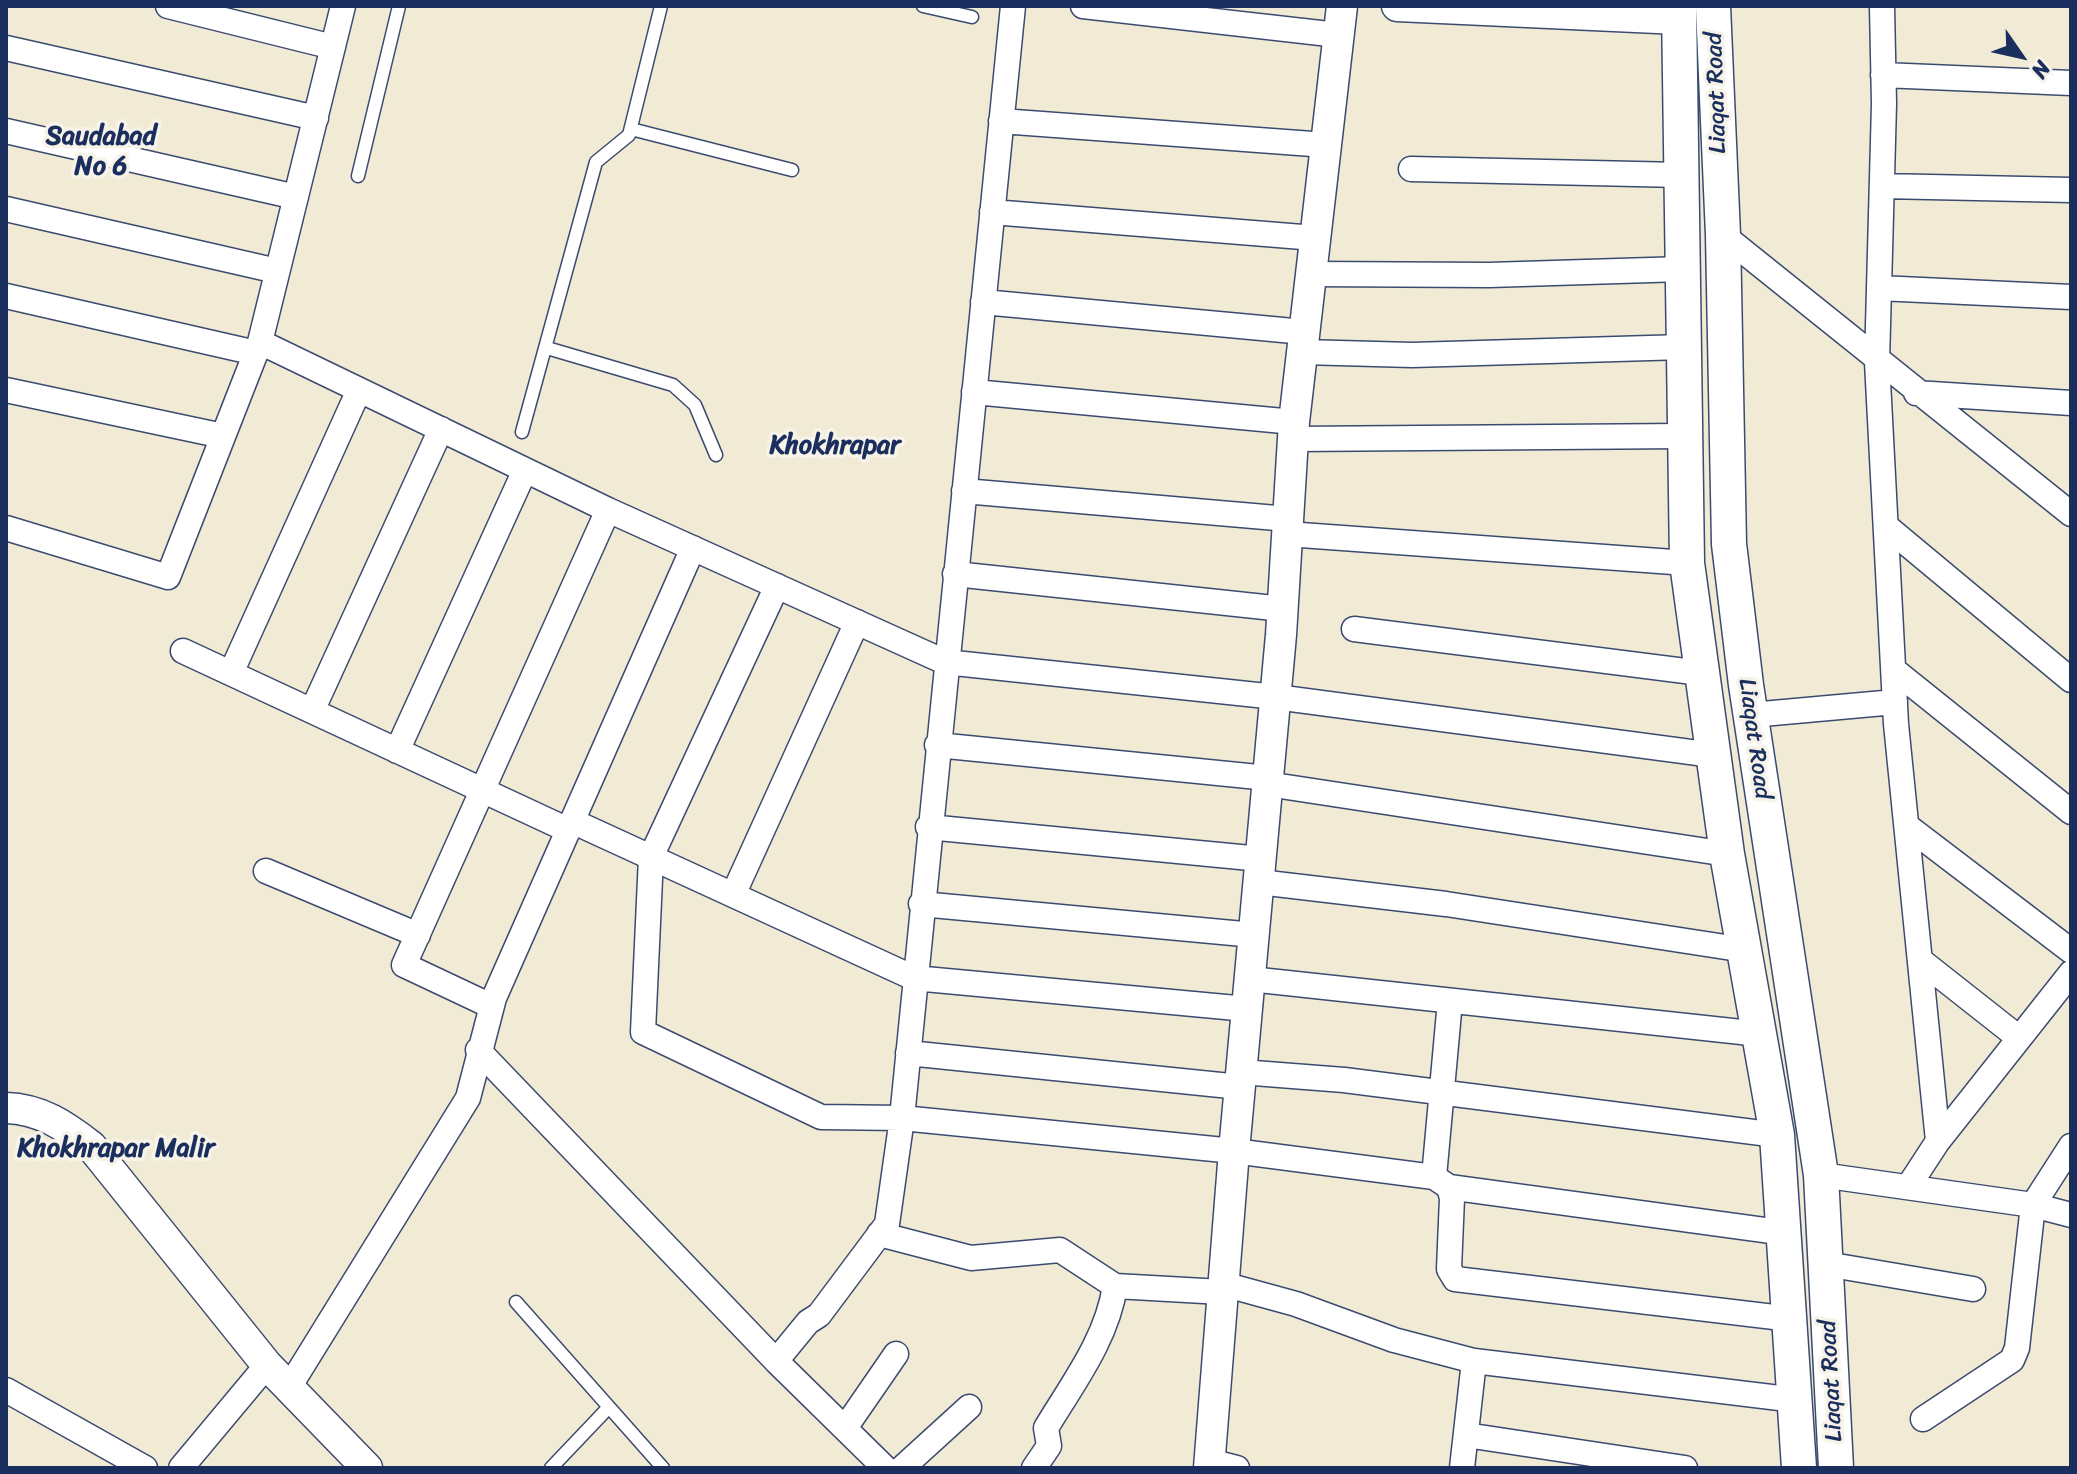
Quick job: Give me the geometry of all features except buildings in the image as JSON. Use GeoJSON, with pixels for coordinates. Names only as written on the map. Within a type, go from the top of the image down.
{"type":"FeatureCollection","features":[{"type":"Feature","properties":{"kind":"main road","name":"Liaqat Road"},"geometry":{"type":"LineString","coordinates":[[1713,6],[1723,235],[1729,544],[1751,715],[1821,1175],[1836,1468]]}},
{"type":"Feature","properties":{"kind":"main road"},"geometry":{"type":"LineString","coordinates":[[1679,12],[1687,563],[1727,854],[1777,1135],[1786,1233],[1799,1468]]}},
{"type":"Feature","properties":{"kind":"street"},"geometry":{"type":"LineString","coordinates":[[168,6],[333,47]]}},
{"type":"Feature","properties":{"kind":"street"},"geometry":{"type":"LineString","coordinates":[[6,528],[168,577],[258,347],[343,6]]}},
{"type":"Feature","properties":{"kind":"street"},"geometry":{"type":"LineString","coordinates":[[776,1361],[808,1322],[819,1315],[887,1224],[902,1118],[928,827],[1013,6]]}},
{"type":"Feature","properties":{"kind":"street"},"geometry":{"type":"LineString","coordinates":[[1083,6],[1340,21],[1293,431],[1276,697],[1223,1288],[1219,1466]]}},
{"type":"Feature","properties":{"kind":"street"},"geometry":{"type":"LineString","coordinates":[[1397,6],[1679,12]]}},
{"type":"Feature","properties":{"kind":"street"},"geometry":{"type":"LineString","coordinates":[[1882,6],[1882,186],[1877,362],[1895,702],[1938,1141]]}},
{"type":"Feature","properties":{"kind":"street"},"geometry":{"type":"LineString","coordinates":[[6,48],[316,118]]}},
{"type":"Feature","properties":{"kind":"street"},"geometry":{"type":"LineString","coordinates":[[1883,75],[2071,83]]}},
{"type":"Feature","properties":{"kind":"street"},"geometry":{"type":"LineString","coordinates":[[1001,121],[1326,145]]}},
{"type":"Feature","properties":{"kind":"street"},"geometry":{"type":"LineString","coordinates":[[6,131],[296,197]]}},
{"type":"Feature","properties":{"kind":"street"},"geometry":{"type":"LineString","coordinates":[[1411,169],[1681,175]]}},
{"type":"Feature","properties":{"kind":"street"},"geometry":{"type":"LineString","coordinates":[[1882,186],[2071,190]]}},
{"type":"Feature","properties":{"kind":"street"},"geometry":{"type":"LineString","coordinates":[[6,209],[277,271]]}},
{"type":"Feature","properties":{"kind":"street"},"geometry":{"type":"LineString","coordinates":[[992,212],[1315,238]]}},
{"type":"Feature","properties":{"kind":"street"},"geometry":{"type":"LineString","coordinates":[[1723,235],[1877,362],[2071,514]]}},
{"type":"Feature","properties":{"kind":"street"},"geometry":{"type":"LineString","coordinates":[[1311,274],[1489,275],[1683,269]]}},
{"type":"Feature","properties":{"kind":"street"},"geometry":{"type":"LineString","coordinates":[[1879,288],[2071,297]]}},
{"type":"Feature","properties":{"kind":"street"},"geometry":{"type":"LineString","coordinates":[[6,296],[258,347],[359,390],[608,510],[945,662],[1276,697],[1713,755]]}},
{"type":"Feature","properties":{"kind":"street"},"geometry":{"type":"LineString","coordinates":[[983,302],[1303,342],[1428,354],[1684,347]]}},
{"type":"Feature","properties":{"kind":"street"},"geometry":{"type":"LineString","coordinates":[[6,390],[223,436]]}},
{"type":"Feature","properties":{"kind":"street"},"geometry":{"type":"LineString","coordinates":[[231,673],[359,390]]}},
{"type":"Feature","properties":{"kind":"street"},"geometry":{"type":"LineString","coordinates":[[974,392],[1293,431],[1684,436]]}},
{"type":"Feature","properties":{"kind":"street"},"geometry":{"type":"LineString","coordinates":[[1916,393],[2071,403]]}},
{"type":"Feature","properties":{"kind":"street"},"geometry":{"type":"LineString","coordinates":[[312,711],[441,429]]}},
{"type":"Feature","properties":{"kind":"street"},"geometry":{"type":"LineString","coordinates":[[397,751],[525,470]]}},
{"type":"Feature","properties":{"kind":"street"},"geometry":{"type":"LineString","coordinates":[[964,491],[1288,526],[1687,563]]}},
{"type":"Feature","properties":{"kind":"street"},"geometry":{"type":"LineString","coordinates":[[491,1006],[404,965],[608,510]]}},
{"type":"Feature","properties":{"kind":"street"},"geometry":{"type":"LineString","coordinates":[[1887,527],[2071,680]]}},
{"type":"Feature","properties":{"kind":"street"},"geometry":{"type":"LineString","coordinates":[[288,1389],[468,1098],[491,1006],[693,548]]}},
{"type":"Feature","properties":{"kind":"street"},"geometry":{"type":"LineString","coordinates":[[955,574],[1283,609]]}},
{"type":"Feature","properties":{"kind":"street"},"geometry":{"type":"LineString","coordinates":[[777,586],[651,857],[643,1032],[821,1117],[902,1118],[1234,1151],[1786,1233]]}},
{"type":"Feature","properties":{"kind":"street"},"geometry":{"type":"LineString","coordinates":[[733,895],[857,622]]}},
{"type":"Feature","properties":{"kind":"street"},"geometry":{"type":"LineString","coordinates":[[1354,629],[1701,673]]}},
{"type":"Feature","properties":{"kind":"street"},"geometry":{"type":"LineString","coordinates":[[183,651],[483,791],[651,857],[914,978],[1247,1009]]}},
{"type":"Feature","properties":{"kind":"street"},"geometry":{"type":"LineString","coordinates":[[1894,670],[2071,812]]}},
{"type":"Feature","properties":{"kind":"street"},"geometry":{"type":"LineString","coordinates":[[1751,715],[1895,702]]}},
{"type":"Feature","properties":{"kind":"street"},"geometry":{"type":"LineString","coordinates":[[937,745],[1268,781],[1727,854]]}},
{"type":"Feature","properties":{"kind":"street"},"geometry":{"type":"LineString","coordinates":[[1907,826],[2071,951]]}},
{"type":"Feature","properties":{"kind":"street"},"geometry":{"type":"LineString","coordinates":[[928,827],[1260,870],[1446,904],[1745,950]]}},
{"type":"Feature","properties":{"kind":"street"},"geometry":{"type":"LineString","coordinates":[[266,871],[418,935]]}},
{"type":"Feature","properties":{"kind":"street"},"geometry":{"type":"LineString","coordinates":[[921,904],[1254,935]]}},
{"type":"Feature","properties":{"kind":"street"},"geometry":{"type":"LineString","coordinates":[[1920,960],[2019,1038]]}},
{"type":"Feature","properties":{"kind":"street"},"geometry":{"type":"LineString","coordinates":[[1908,1187],[1938,1141],[2071,973]]}},
{"type":"Feature","properties":{"kind":"street"},"geometry":{"type":"LineString","coordinates":[[1250,979],[1760,1034]]}},
{"type":"Feature","properties":{"kind":"street"},"geometry":{"type":"LineString","coordinates":[[1450,1001],[1441,1093],[1442,1182],[1452,1198],[1449,1269],[1455,1279],[1791,1319]]}},
{"type":"Feature","properties":{"kind":"street"},"geometry":{"type":"LineString","coordinates":[[478,1050],[776,1361],[885,1468]]}},
{"type":"Feature","properties":{"kind":"street"},"geometry":{"type":"LineString","coordinates":[[908,1053],[1441,1093],[1777,1135]]}},
{"type":"Feature","properties":{"kind":"street"},"geometry":{"type":"LineString","coordinates":[[6,1108],[23,1109],[59,1121],[91,1146],[267,1365],[362,1466]]}},
{"type":"Feature","properties":{"kind":"street"},"geometry":{"type":"LineString","coordinates":[[1923,1419],[2012,1360],[2017,1348],[2033,1205],[2071,1146]]}},
{"type":"Feature","properties":{"kind":"street"},"geometry":{"type":"LineString","coordinates":[[1821,1175],[2033,1205],[2071,1215]]}},
{"type":"Feature","properties":{"kind":"street"},"geometry":{"type":"LineString","coordinates":[[879,1234],[971,1258],[1060,1250],[1115,1286],[1223,1288],[1296,1304],[1394,1340],[1474,1361],[1796,1400]]}},
{"type":"Feature","properties":{"kind":"street"},"geometry":{"type":"LineString","coordinates":[[1826,1264],[1973,1289]]}},
{"type":"Feature","properties":{"kind":"street"},"geometry":{"type":"LineString","coordinates":[[1034,1468],[1049,1446],[1046,1428],[1101,1335],[1111,1312],[1115,1286]]}},
{"type":"Feature","properties":{"kind":"street"},"geometry":{"type":"LineString","coordinates":[[845,1428],[896,1354]]}},
{"type":"Feature","properties":{"kind":"street"},"geometry":{"type":"LineString","coordinates":[[1462,1468],[1474,1361]]}},
{"type":"Feature","properties":{"kind":"street"},"geometry":{"type":"LineString","coordinates":[[181,1468],[267,1365]]}},
{"type":"Feature","properties":{"kind":"street"},"geometry":{"type":"LineString","coordinates":[[6,1390],[145,1468]]}},
{"type":"Feature","properties":{"kind":"street"},"geometry":{"type":"LineString","coordinates":[[902,1468],[969,1407]]}},
{"type":"Feature","properties":{"kind":"street"},"geometry":{"type":"LineString","coordinates":[[1466,1435],[1685,1468]]}},
{"type":"Feature","properties":{"kind":"lane"},"geometry":{"type":"LineString","coordinates":[[358,176],[399,6]]}},
{"type":"Feature","properties":{"kind":"lane"},"geometry":{"type":"LineString","coordinates":[[522,432],[596,162],[626,139],[631,129],[661,6]]}},
{"type":"Feature","properties":{"kind":"lane"},"geometry":{"type":"LineString","coordinates":[[923,6],[972,17]]}},
{"type":"Feature","properties":{"kind":"lane"},"geometry":{"type":"LineString","coordinates":[[631,129],[792,170]]}},
{"type":"Feature","properties":{"kind":"lane"},"geometry":{"type":"LineString","coordinates":[[547,348],[673,385],[695,405],[716,455]]}},
{"type":"Feature","properties":{"kind":"lane"},"geometry":{"type":"LineString","coordinates":[[516,1302],[663,1468]]}},
{"type":"Feature","properties":{"kind":"lane"},"geometry":{"type":"LineString","coordinates":[[551,1468],[609,1407]]}},
{"type":"Feature","properties":{"kind":"district","name":"Saudabad No 6"},"geometry":{"type":"Point","coordinates":[101,152]}},
{"type":"Feature","properties":{"kind":"district","name":"Khokhrapar"},"geometry":{"type":"Point","coordinates":[835,446]}},
{"type":"Feature","properties":{"kind":"district","name":"Khokhrapar Malir"},"geometry":{"type":"Point","coordinates":[116,1149]}}]}
